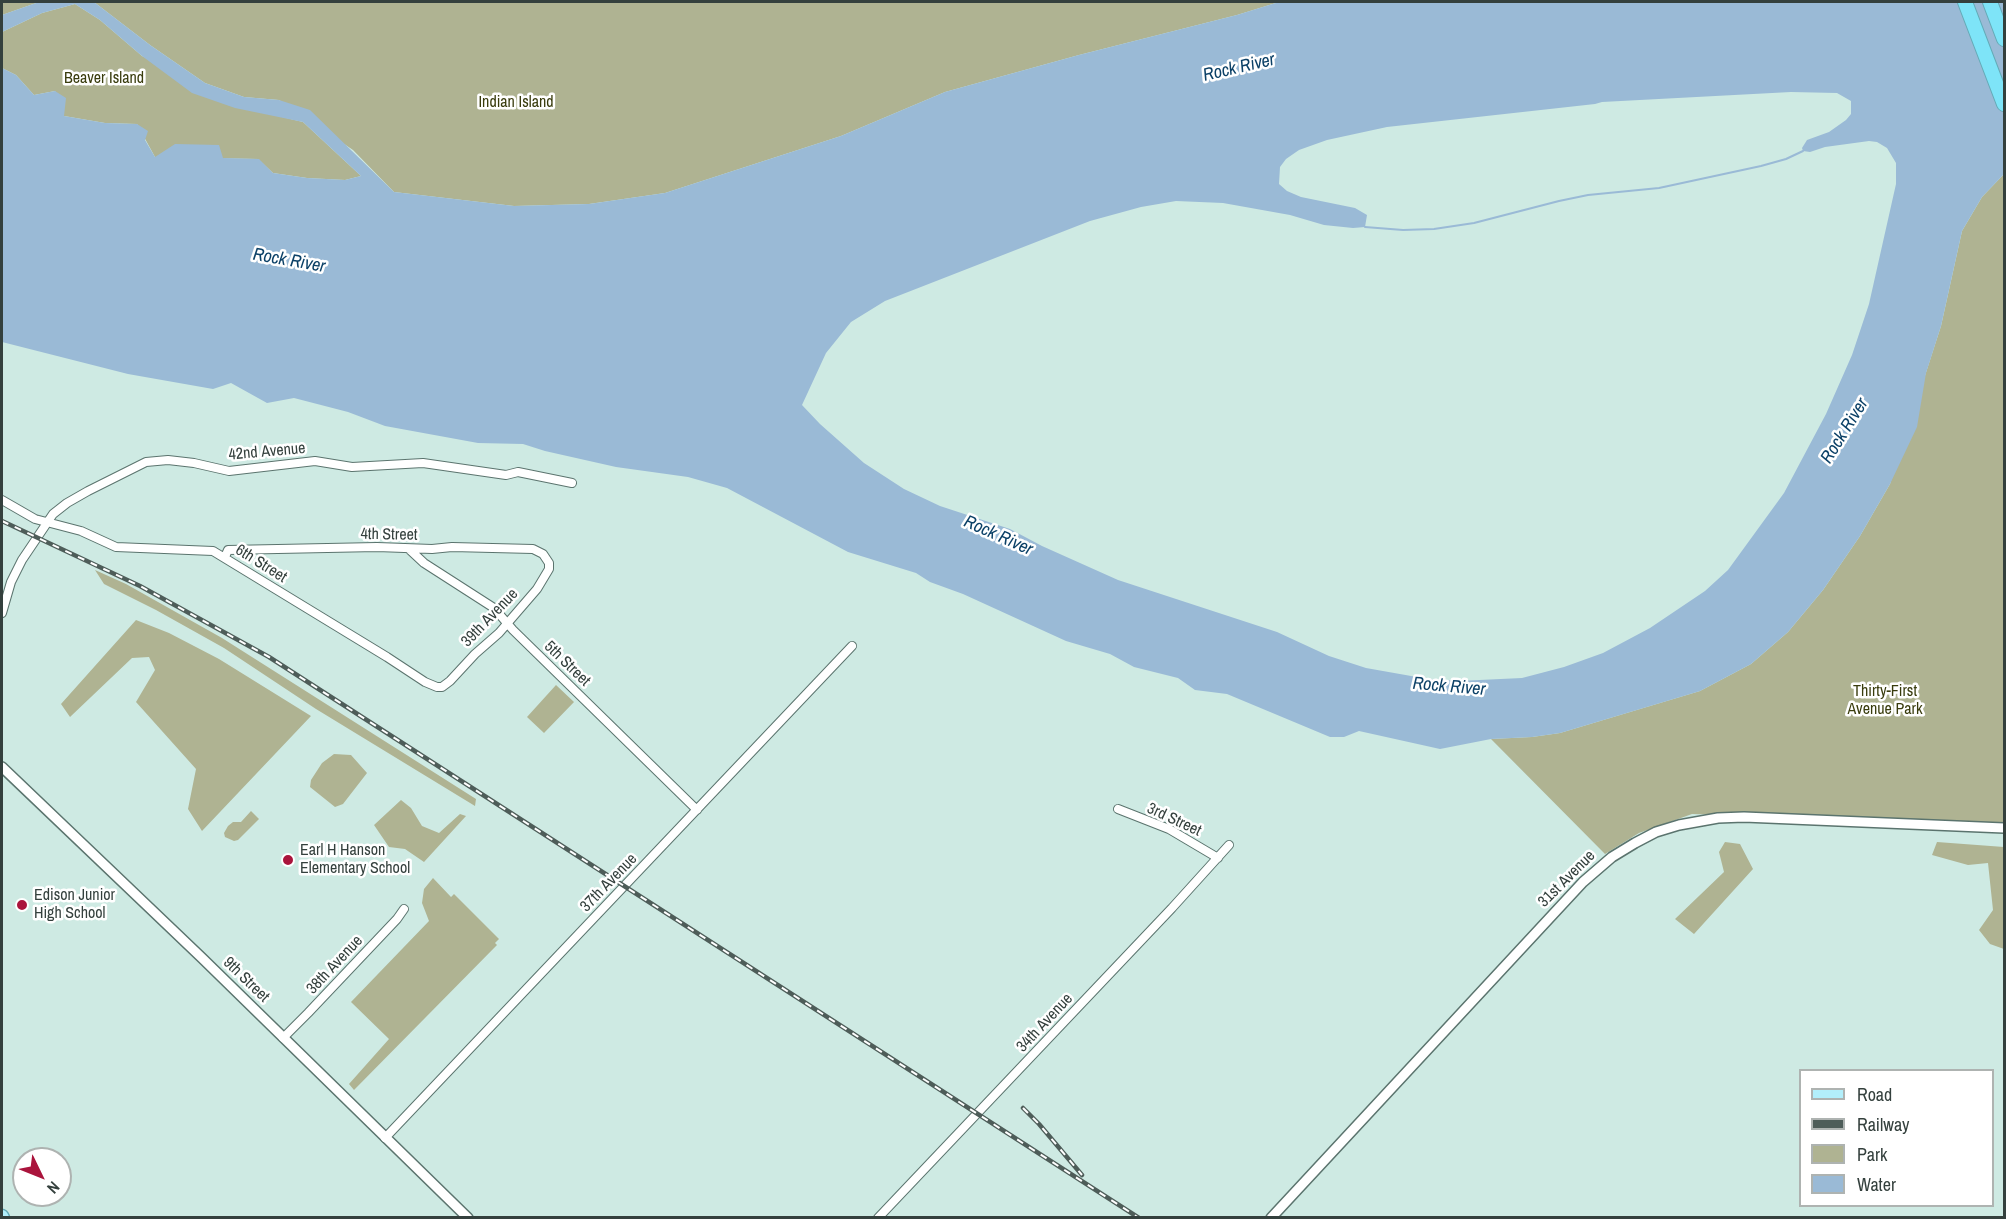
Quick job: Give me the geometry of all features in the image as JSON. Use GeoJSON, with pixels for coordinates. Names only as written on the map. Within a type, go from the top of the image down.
{"type":"FeatureCollection","features":[{"type":"Feature","properties":{"kind":"highway"},"geometry":{"type":"LineString","coordinates":[[1965,2],[2004,104]]}},
{"type":"Feature","properties":{"kind":"highway"},"geometry":{"type":"LineString","coordinates":[[1990,2],[2004,39]]}},
{"type":"Feature","properties":{"kind":"street","name":"42nd Avenue"},"geometry":{"type":"LineString","coordinates":[[2,613],[15,574],[53,514],[81,495],[129,469],[156,460],[194,463],[229,471],[315,461],[362,467],[423,463],[506,476],[518,472],[572,483]]}},
{"type":"Feature","properties":{"kind":"street","name":"6th Street"},"geometry":{"type":"LineString","coordinates":[[2,500],[35,519],[81,531],[116,547],[213,551],[425,682],[442,687]]}},
{"type":"Feature","properties":{"kind":"street","name":"4th Street"},"geometry":{"type":"LineString","coordinates":[[225,557],[228,550],[377,547],[533,549],[543,554],[549,563]]}},
{"type":"Feature","properties":{"kind":"street","name":"5th Street"},"geometry":{"type":"LineString","coordinates":[[409,549],[424,563],[494,608],[697,810]]}},
{"type":"Feature","properties":{"kind":"street","name":"39th Avenue"},"geometry":{"type":"LineString","coordinates":[[442,687],[507,623],[542,581],[549,568],[549,563]]}},
{"type":"Feature","properties":{"kind":"street","name":"37th Avenue"},"geometry":{"type":"LineString","coordinates":[[385,1138],[852,646]]}},
{"type":"Feature","properties":{"kind":"street","name":"9th Street"},"geometry":{"type":"LineString","coordinates":[[2,767],[468,1218]]}},
{"type":"Feature","properties":{"kind":"street","name":"3rd Street"},"geometry":{"type":"LineString","coordinates":[[1118,809],[1169,830],[1218,858]]}},
{"type":"Feature","properties":{"kind":"street","name":"31st Avenue"},"geometry":{"type":"LineString","coordinates":[[1271,1218],[1583,882],[1612,856],[1635,843],[1656,832],[1678,825],[1718,818],[1744,817],[2004,828]]}},
{"type":"Feature","properties":{"kind":"street","name":"34th Avenue"},"geometry":{"type":"LineString","coordinates":[[878,1218],[1229,845]]}},
{"type":"Feature","properties":{"kind":"street","name":"38th Avenue"},"geometry":{"type":"LineString","coordinates":[[283,1038],[398,919],[404,909]]}},
{"type":"Feature","properties":{"kind":"green space"},"geometry":{"type":"Polygon","coordinates":[[[2,2],[39,2],[2,15],[2,2]]]}},
{"type":"Feature","properties":{"kind":"green space","name":"Indian Island"},"geometry":{"type":"Polygon","coordinates":[[[94,2],[1279,2],[945,92],[841,136],[665,193],[589,204],[514,206],[394,192],[353,150],[279,100],[244,97],[205,83],[94,2]]]}},
{"type":"Feature","properties":{"kind":"green space","name":"Beaver Island"},"geometry":{"type":"Polygon","coordinates":[[[75,4],[100,20],[142,56],[274,115],[303,122],[361,176],[345,180],[273,173],[258,159],[155,157],[137,124],[105,123],[64,116],[55,91],[34,95],[16,75],[2,68],[2,32],[42,13],[75,4]]]}},
{"type":"Feature","properties":{"kind":"green space","name":"Thirty-First Avenue Park"},"geometry":{"type":"Polygon","coordinates":[[[2004,174],[2004,824],[1692,814],[1639,833],[1605,854],[1491,739],[1560,733],[1700,691],[1751,664],[1788,632],[1823,590],[1860,536],[1890,484],[1941,326],[1962,231],[1982,197],[2004,174]]]}},
{"type":"Feature","properties":{"kind":"green space"},"geometry":{"type":"Polygon","coordinates":[[[95,570],[126,584],[222,638],[476,799],[475,806],[316,709],[224,648],[104,584],[95,570]]]}},
{"type":"Feature","properties":{"kind":"green space"},"geometry":{"type":"Polygon","coordinates":[[[136,620],[169,633],[219,659],[311,716],[202,831],[188,809],[196,769],[136,702],[155,670],[149,657],[132,658],[70,717],[61,704],[136,620]]]}},
{"type":"Feature","properties":{"kind":"green space"},"geometry":{"type":"Polygon","coordinates":[[[556,685],[574,702],[544,733],[527,717],[556,685]]]}},
{"type":"Feature","properties":{"kind":"green space"},"geometry":{"type":"Polygon","coordinates":[[[334,754],[351,755],[367,773],[343,804],[335,807],[310,787],[311,780],[322,763],[334,754]]]}},
{"type":"Feature","properties":{"kind":"green space"},"geometry":{"type":"Polygon","coordinates":[[[401,800],[411,808],[422,826],[439,833],[460,814],[466,816],[424,862],[405,849],[389,847],[374,825],[401,800]]]}},
{"type":"Feature","properties":{"kind":"green space"},"geometry":{"type":"Polygon","coordinates":[[[251,811],[259,819],[238,840],[234,841],[225,837],[224,833],[228,826],[233,822],[241,822],[251,811]]]}},
{"type":"Feature","properties":{"kind":"green space"},"geometry":{"type":"Polygon","coordinates":[[[1725,842],[1740,844],[1753,869],[1694,934],[1675,919],[1724,872],[1719,852],[1725,842]]]}},
{"type":"Feature","properties":{"kind":"green space"},"geometry":{"type":"Polygon","coordinates":[[[1937,842],[2004,847],[2004,949],[1990,944],[1979,930],[1993,910],[1988,863],[1968,865],[1932,855],[1937,842]]]}},
{"type":"Feature","properties":{"kind":"green space"},"geometry":{"type":"Polygon","coordinates":[[[433,878],[451,897],[454,894],[499,939],[495,943],[497,945],[354,1090],[349,1084],[389,1039],[351,1002],[429,921],[422,903],[424,889],[433,878]]]}},
{"type":"Feature","properties":{"kind":"water","name":"Rock River"},"geometry":{"type":"Polygon","coordinates":[[[39,2],[94,2],[205,83],[244,97],[279,100],[310,110],[394,192],[514,206],[589,204],[665,193],[841,136],[945,92],[1279,2],[2004,2],[2004,174],[1982,197],[1962,231],[1941,326],[1926,373],[1917,427],[1890,484],[1860,536],[1823,590],[1788,632],[1751,664],[1700,691],[1560,733],[1491,739],[1440,749],[1359,731],[1344,737],[1330,737],[1227,694],[1195,690],[1178,678],[1134,667],[1110,654],[1066,641],[963,594],[930,582],[916,573],[848,552],[727,488],[688,477],[616,467],[523,444],[478,443],[385,426],[348,412],[294,398],[267,403],[231,383],[213,389],[128,374],[2,342],[2,68],[16,75],[34,95],[55,91],[66,98],[64,116],[105,123],[137,124],[148,131],[145,140],[155,157],[175,144],[219,145],[223,158],[259,159],[273,173],[345,180],[361,176],[303,122],[235,108],[192,93],[142,56],[100,20],[75,4],[42,13],[2,32],[2,15],[39,2]],[[1791,92],[1602,102],[1387,127],[1327,140],[1299,150],[1286,159],[1280,167],[1279,184],[1287,191],[1301,197],[1355,208],[1367,215],[1365,227],[1324,225],[1290,215],[1223,203],[1176,201],[1141,207],[1090,221],[885,301],[851,322],[826,353],[802,405],[864,463],[904,489],[940,506],[1010,529],[1118,580],[1277,632],[1329,656],[1366,668],[1428,679],[1458,681],[1522,678],[1564,667],[1603,653],[1650,628],[1705,591],[1728,570],[1784,493],[1826,414],[1852,355],[1869,304],[1896,184],[1896,163],[1887,148],[1877,142],[1869,141],[1825,147],[1810,152],[1803,151],[1802,148],[1807,140],[1829,132],[1851,114],[1851,101],[1837,93],[1791,92]]]}},
{"type":"Feature","properties":{"kind":"waterway"},"geometry":{"type":"LineString","coordinates":[[1365,227],[1403,230],[1434,229],[1474,223],[1588,195],[1659,188],[1761,166],[1786,159],[1803,151]]}},
{"type":"Feature","properties":{"kind":"railway"},"geometry":{"type":"LineString","coordinates":[[2,521],[140,586],[269,657],[1139,1218]]}},
{"type":"Feature","properties":{"kind":"railway"},"geometry":{"type":"LineString","coordinates":[[1023,1108],[1082,1175]]}},
{"type":"Feature","properties":{"kind":"place","name":"Earl H Hanson Elementary School"},"geometry":{"type":"Point","coordinates":[288,860]}},
{"type":"Feature","properties":{"kind":"place","name":"Edison Junior High School"},"geometry":{"type":"Point","coordinates":[22,905]}}]}
